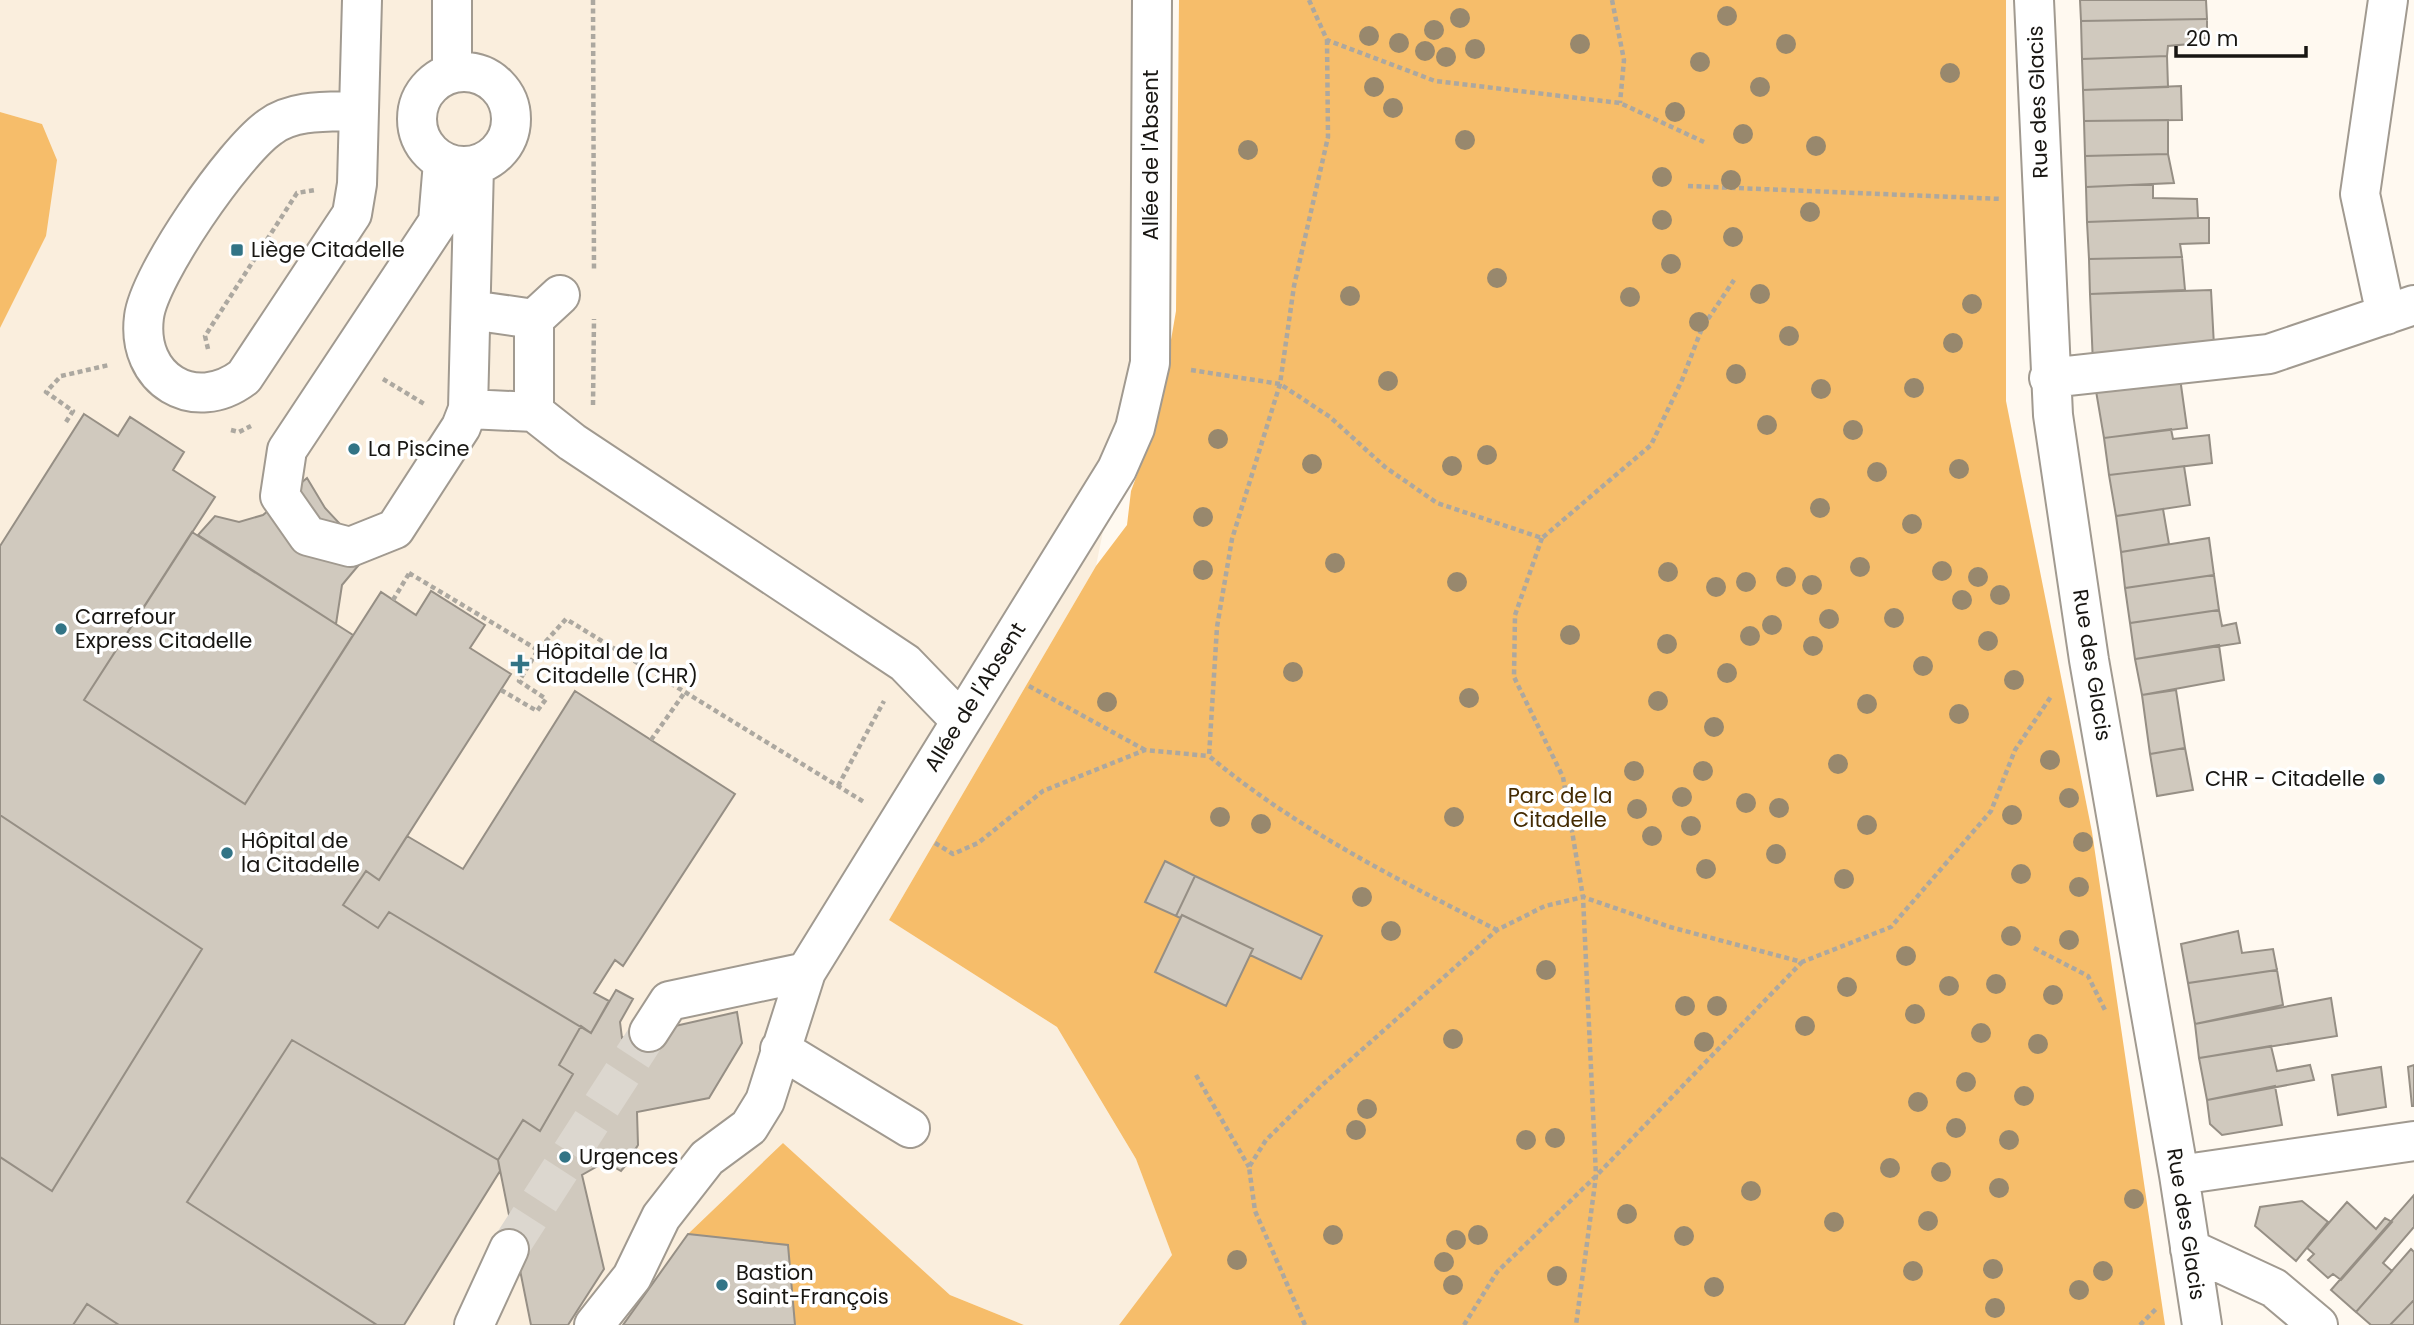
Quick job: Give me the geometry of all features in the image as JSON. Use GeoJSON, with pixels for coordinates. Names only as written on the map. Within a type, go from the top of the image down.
{"type":"FeatureCollection","features":[{"type":"Feature","properties":{"kind":"street"},"geometry":{"type":"LineString","coordinates":[[358,111],[308,113],[271,125],[236,160],[161,270],[150,293],[143,335],[148,356],[163,378],[179,388],[199,393],[229,388],[244,377],[352,214],[357,184],[362,0]]}},
{"type":"Feature","properties":{"kind":"street"},"geometry":{"type":"LineString","coordinates":[[452,0],[464,73]]}},
{"type":"Feature","properties":{"kind":"street"},"geometry":{"type":"LineString","coordinates":[[464,73],[474,0]]}},
{"type":"Feature","properties":{"kind":"street","name":"Allée de l'Absent"},"geometry":{"type":"LineString","coordinates":[[594,1325],[632,1277],[661,1217],[707,1158],[749,1127],[765,1101],[806,972],[1117,469],[1135,428],[1150,363],[1152,0]]}},
{"type":"Feature","properties":{"kind":"street","name":"Rue des Glacis"},"geometry":{"type":"LineString","coordinates":[[2034,0],[2049,378],[2089,660],[2179,1175],[2202,1325]]}},
{"type":"Feature","properties":{"kind":"street"},"geometry":{"type":"LineString","coordinates":[[2049,378],[2269,354],[2400,310],[2360,194],[2388,0]]}},
{"type":"Feature","properties":{"kind":"street"},"geometry":{"type":"LineString","coordinates":[[464,73],[494,81],[506,96],[512,117],[508,138],[500,151],[488,161],[459,164],[428,150],[419,134],[417,115],[423,96],[435,82],[464,73]]}},
{"type":"Feature","properties":{"kind":"street"},"geometry":{"type":"LineString","coordinates":[[459,164],[471,310],[465,418],[395,529],[350,547],[308,536],[280,496],[287,450],[346,357],[438,222],[459,164]]}},
{"type":"Feature","properties":{"kind":"street"},"geometry":{"type":"LineString","coordinates":[[471,310],[547,307],[534,412]]}},
{"type":"Feature","properties":{"kind":"street"},"geometry":{"type":"LineString","coordinates":[[465,418],[534,412],[572,442],[905,663],[961,721]]}},
{"type":"Feature","properties":{"kind":"street"},"geometry":{"type":"LineString","coordinates":[[649,1032],[669,1000],[806,972]]}},
{"type":"Feature","properties":{"kind":"street"},"geometry":{"type":"LineString","coordinates":[[780,1049],[910,1128]]}},
{"type":"Feature","properties":{"kind":"street"},"geometry":{"type":"LineString","coordinates":[[2179,1175],[2414,1141]]}},
{"type":"Feature","properties":{"kind":"street"},"geometry":{"type":"LineString","coordinates":[[474,1325],[509,1249]]}},
{"type":"Feature","properties":{"kind":"street"},"geometry":{"type":"LineString","coordinates":[[2190,1249],[2274,1288],[2318,1325]]}},
{"type":"Feature","properties":{"kind":"path"},"geometry":{"type":"LineString","coordinates":[[1209,755],[1217,626],[1232,539],[1280,384],[1294,286],[1328,138],[1327,40],[1308,0]]}},
{"type":"Feature","properties":{"kind":"path"},"geometry":{"type":"LineString","coordinates":[[1612,0],[1624,60],[1620,103]]}},
{"type":"Feature","properties":{"kind":"path"},"geometry":{"type":"LineString","coordinates":[[1327,40],[1436,81],[1620,103],[1704,142]]}},
{"type":"Feature","properties":{"kind":"path"},"geometry":{"type":"LineString","coordinates":[[1688,186],[2042,200]]}},
{"type":"Feature","properties":{"kind":"path"},"geometry":{"type":"LineString","coordinates":[[1576,1325],[1596,1176],[1583,897],[1563,776],[1514,677],[1515,615],[1542,538],[1651,445],[1682,380],[1702,328],[1734,280]]}},
{"type":"Feature","properties":{"kind":"path"},"geometry":{"type":"LineString","coordinates":[[66,422],[73,411],[46,392],[61,376],[148,356]]}},
{"type":"Feature","properties":{"kind":"path"},"geometry":{"type":"LineString","coordinates":[[346,357],[465,418]]}},
{"type":"Feature","properties":{"kind":"path"},"geometry":{"type":"LineString","coordinates":[[1150,363],[1280,384],[1330,417],[1385,467],[1437,503],[1542,538]]}},
{"type":"Feature","properties":{"kind":"path"},"geometry":{"type":"LineString","coordinates":[[409,573],[538,650]]}},
{"type":"Feature","properties":{"kind":"path"},"geometry":{"type":"LineString","coordinates":[[501,690],[537,711],[546,699],[519,681],[538,650],[566,619],[953,854],[978,843],[1043,791],[1145,750]]}},
{"type":"Feature","properties":{"kind":"path"},"geometry":{"type":"LineString","coordinates":[[1464,1325],[1497,1272],[1596,1176],[1802,962],[1891,927],[1991,811],[2015,750],[2072,667],[2089,660]]}},
{"type":"Feature","properties":{"kind":"path"},"geometry":{"type":"LineString","coordinates":[[838,786],[905,663]]}},
{"type":"Feature","properties":{"kind":"path"},"geometry":{"type":"LineString","coordinates":[[995,667],[1145,750],[1209,755],[1256,795],[1279,809],[1391,876],[1497,930]]}},
{"type":"Feature","properties":{"kind":"path"},"geometry":{"type":"LineString","coordinates":[[651,740],[685,692]]}},
{"type":"Feature","properties":{"kind":"path"},"geometry":{"type":"LineString","coordinates":[[1249,1167],[1266,1140],[1321,1086],[1497,930],[1545,906],[1583,897],[1670,927],[1802,962]]}},
{"type":"Feature","properties":{"kind":"path"},"geometry":{"type":"LineString","coordinates":[[2034,948],[2088,976],[2112,1024]]}},
{"type":"Feature","properties":{"kind":"path"},"geometry":{"type":"LineString","coordinates":[[1196,1074],[1249,1167],[1255,1211],[1305,1325]]}},
{"type":"Feature","properties":{"kind":"shaded area","name":"Hôpital de la Citadelle (CHR)"},"geometry":{"type":"Polygon","coordinates":[[[0,0],[1134,0],[1138,358],[1096,566],[889,920],[1057,1027],[1136,1159],[1172,1255],[1119,1325],[1024,1325],[950,1295],[783,1143],[623,1325],[0,1325],[0,328],[46,236],[42,124],[0,112],[0,0]]]}},
{"type":"Feature","properties":{"kind":"green space","name":"Parc de la Citadelle"},"geometry":{"type":"Polygon","coordinates":[[[1179,0],[2006,0],[2006,401],[2092,832],[2165,1325],[1119,1325],[1172,1255],[1136,1159],[1057,1027],[889,920],[1096,566],[1127,525],[1131,491],[1157,421],[1176,311],[1179,0]]]}},
{"type":"Feature","properties":{"kind":"green space"},"geometry":{"type":"Polygon","coordinates":[[[0,112],[42,124],[57,160],[46,236],[0,328],[0,112]]]}},
{"type":"Feature","properties":{"kind":"green space"},"geometry":{"type":"Polygon","coordinates":[[[783,1143],[950,1295],[1024,1325],[623,1325],[688,1234],[783,1143]]]}},
{"type":"Feature","properties":{"kind":"building"},"geometry":{"type":"Polygon","coordinates":[[[2080,0],[2206,0],[2207,19],[2081,21],[2080,0]]]}},
{"type":"Feature","properties":{"kind":"building"},"geometry":{"type":"Polygon","coordinates":[[[2207,19],[2207,38],[2190,39],[2190,44],[2168,46],[2167,56],[2082,59],[2081,21],[2207,19]]]}},
{"type":"Feature","properties":{"kind":"building"},"geometry":{"type":"Polygon","coordinates":[[[2167,56],[2168,87],[2083,90],[2082,59],[2167,56]]]}},
{"type":"Feature","properties":{"kind":"building"},"geometry":{"type":"Polygon","coordinates":[[[2181,86],[2182,120],[2084,121],[2083,90],[2181,86]]]}},
{"type":"Feature","properties":{"kind":"building"},"geometry":{"type":"Polygon","coordinates":[[[2168,120],[2168,154],[2085,156],[2084,121],[2168,120]]]}},
{"type":"Feature","properties":{"kind":"building"},"geometry":{"type":"Polygon","coordinates":[[[2168,154],[2174,183],[2086,187],[2085,156],[2168,154]]]}},
{"type":"Feature","properties":{"kind":"building"},"geometry":{"type":"Polygon","coordinates":[[[2153,184],[2153,198],[2197,199],[2198,218],[2087,222],[2086,187],[2153,184]]]}},
{"type":"Feature","properties":{"kind":"building"},"geometry":{"type":"Polygon","coordinates":[[[2209,218],[2209,243],[2180,244],[2182,257],[2089,259],[2087,222],[2209,218]]]}},
{"type":"Feature","properties":{"kind":"building"},"geometry":{"type":"Polygon","coordinates":[[[2182,257],[2185,290],[2090,294],[2089,259],[2182,257]]]}},
{"type":"Feature","properties":{"kind":"building"},"geometry":{"type":"Polygon","coordinates":[[[2211,290],[2214,346],[2093,364],[2090,294],[2211,290]]]}},
{"type":"Feature","properties":{"kind":"building"},"geometry":{"type":"Polygon","coordinates":[[[2180,378],[2187,428],[2104,438],[2096,391],[2180,378]]]}},
{"type":"Feature","properties":{"kind":"building","name":"Hôpital de la Citadelle"},"geometry":{"type":"Polygon","coordinates":[[[84,414],[118,436],[130,417],[184,452],[173,470],[215,497],[84,700],[245,804],[381,592],[416,615],[431,591],[485,625],[470,648],[511,674],[379,880],[366,871],[343,905],[378,928],[389,912],[591,1033],[616,990],[633,999],[620,1022],[622,1038],[737,1012],[742,1043],[709,1098],[637,1112],[638,1145],[621,1171],[605,1162],[582,1175],[604,1269],[568,1325],[531,1325],[498,1160],[292,1040],[187,1202],[377,1325],[119,1325],[87,1304],[73,1325],[0,1325],[0,1157],[52,1191],[202,949],[0,815],[0,546],[84,414]]]}},
{"type":"Feature","properties":{"kind":"building"},"geometry":{"type":"Polygon","coordinates":[[[2171,429],[2173,439],[2209,435],[2212,463],[2109,475],[2104,438],[2171,429]]]}},
{"type":"Feature","properties":{"kind":"building"},"geometry":{"type":"Polygon","coordinates":[[[2184,466],[2190,505],[2116,516],[2109,475],[2184,466]]]}},
{"type":"Feature","properties":{"kind":"building"},"geometry":{"type":"Polygon","coordinates":[[[307,478],[325,508],[368,554],[342,585],[336,624],[198,535],[215,516],[239,522],[263,515],[307,478]]]}},
{"type":"Feature","properties":{"kind":"building"},"geometry":{"type":"Polygon","coordinates":[[[2163,509],[2169,544],[2121,552],[2116,516],[2163,509]]]}},
{"type":"Feature","properties":{"kind":"building"},"geometry":{"type":"Polygon","coordinates":[[[192,532],[353,635],[245,804],[84,700],[192,532]]]}},
{"type":"Feature","properties":{"kind":"building"},"geometry":{"type":"Polygon","coordinates":[[[2209,538],[2214,575],[2125,588],[2121,552],[2209,538]]]}},
{"type":"Feature","properties":{"kind":"building"},"geometry":{"type":"Polygon","coordinates":[[[2214,575],[2219,610],[2130,623],[2125,588],[2214,575]]]}},
{"type":"Feature","properties":{"kind":"building"},"geometry":{"type":"Polygon","coordinates":[[[2219,610],[2222,626],[2236,623],[2240,643],[2135,659],[2130,623],[2219,610]]]}},
{"type":"Feature","properties":{"kind":"building"},"geometry":{"type":"Polygon","coordinates":[[[2219,645],[2224,680],[2142,695],[2135,659],[2219,645]]]}},
{"type":"Feature","properties":{"kind":"building"},"geometry":{"type":"Polygon","coordinates":[[[2176,690],[2185,748],[2150,754],[2142,695],[2176,690]]]}},
{"type":"Feature","properties":{"kind":"building"},"geometry":{"type":"Polygon","coordinates":[[[575,691],[735,794],[623,966],[615,960],[594,993],[609,1001],[591,1033],[389,912],[378,928],[343,905],[366,871],[379,880],[407,836],[463,869],[575,691]]]}},
{"type":"Feature","properties":{"kind":"building"},"geometry":{"type":"Polygon","coordinates":[[[2185,748],[2193,790],[2157,796],[2150,754],[2185,748]]]}},
{"type":"Feature","properties":{"kind":"building"},"geometry":{"type":"Polygon","coordinates":[[[0,815],[202,949],[52,1191],[0,1157],[0,815]]]}},
{"type":"Feature","properties":{"kind":"building"},"geometry":{"type":"Polygon","coordinates":[[[1165,861],[1195,876],[1176,916],[1145,902],[1165,861]]]}},
{"type":"Feature","properties":{"kind":"building"},"geometry":{"type":"Polygon","coordinates":[[[1195,876],[1322,936],[1301,979],[1250,955],[1253,949],[1182,915],[1180,918],[1176,916],[1195,876]]]}},
{"type":"Feature","properties":{"kind":"building"},"geometry":{"type":"Polygon","coordinates":[[[1182,915],[1253,949],[1226,1006],[1155,972],[1182,915]]]}},
{"type":"Feature","properties":{"kind":"building"},"geometry":{"type":"Polygon","coordinates":[[[2238,931],[2242,953],[2273,949],[2277,970],[2188,983],[2181,944],[2238,931]]]}},
{"type":"Feature","properties":{"kind":"building"},"geometry":{"type":"Polygon","coordinates":[[[2277,970],[2283,1005],[2195,1024],[2188,983],[2277,970]]]}},
{"type":"Feature","properties":{"kind":"building","name":"Urgences"},"geometry":{"type":"Polygon","coordinates":[[[616,990],[633,999],[620,1022],[622,1038],[737,1012],[742,1043],[709,1098],[637,1112],[638,1145],[621,1171],[605,1162],[582,1175],[604,1269],[568,1325],[531,1325],[498,1160],[523,1120],[540,1131],[573,1074],[559,1065],[581,1026],[591,1033],[616,990]]]}},
{"type":"Feature","properties":{"kind":"building"},"geometry":{"type":"Polygon","coordinates":[[[2331,998],[2337,1036],[2199,1058],[2195,1024],[2331,998]]]}},
{"type":"Feature","properties":{"kind":"building"},"geometry":{"type":"Polygon","coordinates":[[[292,1040],[498,1160],[500,1171],[404,1325],[377,1325],[187,1202],[292,1040]]]}},
{"type":"Feature","properties":{"kind":"building"},"geometry":{"type":"Polygon","coordinates":[[[2271,1046],[2277,1071],[2310,1065],[2314,1080],[2207,1100],[2199,1058],[2271,1046]]]}},
{"type":"Feature","properties":{"kind":"building"},"geometry":{"type":"Polygon","coordinates":[[[2414,1065],[2414,1106],[2412,1106],[2408,1067],[2414,1065]]]}},
{"type":"Feature","properties":{"kind":"building"},"geometry":{"type":"Polygon","coordinates":[[[2381,1067],[2386,1107],[2338,1115],[2332,1075],[2381,1067]]]}},
{"type":"Feature","properties":{"kind":"building"},"geometry":{"type":"Polygon","coordinates":[[[2275,1086],[2282,1125],[2222,1135],[2210,1124],[2207,1100],[2275,1086]]]}},
{"type":"Feature","properties":{"kind":"building"},"geometry":{"type":"Polygon","coordinates":[[[2414,1195],[2414,1227],[2383,1263],[2392,1271],[2356,1312],[2331,1290],[2414,1195]]]}},
{"type":"Feature","properties":{"kind":"building"},"geometry":{"type":"Polygon","coordinates":[[[2302,1201],[2328,1222],[2296,1261],[2255,1226],[2260,1207],[2302,1201]]]}},
{"type":"Feature","properties":{"kind":"building"},"geometry":{"type":"Polygon","coordinates":[[[2347,1202],[2376,1229],[2385,1218],[2392,1222],[2341,1280],[2333,1274],[2328,1278],[2308,1260],[2314,1254],[2307,1248],[2347,1202]]]}},
{"type":"Feature","properties":{"kind":"building","name":"Bastion Saint-François"},"geometry":{"type":"Polygon","coordinates":[[[688,1234],[788,1245],[795,1325],[623,1325],[688,1234]]]}},
{"type":"Feature","properties":{"kind":"building"},"geometry":{"type":"Polygon","coordinates":[[[2411,1249],[2414,1252],[2414,1300],[2390,1325],[2371,1325],[2356,1312],[2411,1249]]]}},
{"type":"Feature","properties":{"kind":"building"},"geometry":{"type":"Polygon","coordinates":[[[2414,1300],[2414,1325],[2390,1325],[2414,1300]]]}},
{"type":"Feature","properties":{"kind":"building"},"geometry":{"type":"Polygon","coordinates":[[[87,1304],[119,1325],[73,1325],[87,1304]]]}},
{"type":"Feature","properties":{"kind":"tunnel"},"geometry":{"type":"LineString","coordinates":[[509,1249],[649,1032]]}},
{"type":"Feature","properties":{"kind":"place","name":"Liège Citadelle"},"geometry":{"type":"Point","coordinates":[237,250]}},
{"type":"Feature","properties":{"kind":"place","name":"La Piscine"},"geometry":{"type":"Point","coordinates":[354,449]}},
{"type":"Feature","properties":{"kind":"place","name":"Carrefour Express Citadelle"},"geometry":{"type":"Point","coordinates":[61,629]}},
{"type":"Feature","properties":{"kind":"place","name":"Hôpital de la Citadelle (CHR)"},"geometry":{"type":"Point","coordinates":[520,664]}},
{"type":"Feature","properties":{"kind":"place","name":"CHR - Citadelle"},"geometry":{"type":"Point","coordinates":[2379,779]}},
{"type":"Feature","properties":{"kind":"place","name":"Hôpital de la Citadelle"},"geometry":{"type":"Point","coordinates":[227,853]}},
{"type":"Feature","properties":{"kind":"place","name":"Urgences"},"geometry":{"type":"Point","coordinates":[565,1157]}},
{"type":"Feature","properties":{"kind":"place","name":"Bastion Saint-François"},"geometry":{"type":"Point","coordinates":[722,1285]}}]}
